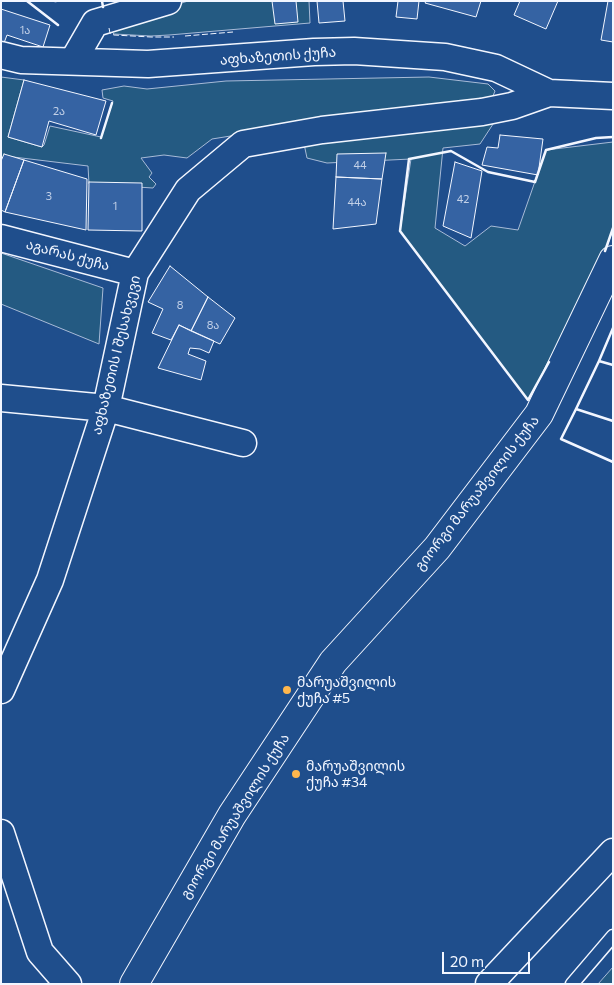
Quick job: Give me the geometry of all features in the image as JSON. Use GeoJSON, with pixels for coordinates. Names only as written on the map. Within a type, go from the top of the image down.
{"type":"FeatureCollection","features":[{"type":"Feature","properties":{"kind":"street"},"geometry":{"type":"LineString","coordinates":[[73,61],[95,23],[168,1]]}},
{"type":"Feature","properties":{"kind":"street","name":"აფხაზეთის ქუჩა"},"geometry":{"type":"LineString","coordinates":[[1,54],[21,60],[148,64],[314,52],[354,51],[445,56],[496,68],[549,93]]}},
{"type":"Feature","properties":{"kind":"street"},"geometry":{"type":"LineString","coordinates":[[549,93],[613,96]]}},
{"type":"Feature","properties":{"kind":"street","name":"აფხაზეთის I შესახვევი"},"geometry":{"type":"LineString","coordinates":[[1,690],[50,580],[106,408],[135,273],[188,190],[242,144],[322,130],[482,112],[512,106],[549,93]]}},
{"type":"Feature","properties":{"kind":"street","name":"აგარას ქუჩა"},"geometry":{"type":"LineString","coordinates":[[1,238],[135,273]]}},
{"type":"Feature","properties":{"kind":"street","name":"გიორგი მარუაშვილის ქუჩა"},"geometry":{"type":"LineString","coordinates":[[134,984],[232,815],[332,662],[437,548],[539,414],[613,260]]}},
{"type":"Feature","properties":{"kind":"street"},"geometry":{"type":"LineString","coordinates":[[1,398],[106,408],[243,444]]}},
{"type":"Feature","properties":{"kind":"street"},"geometry":{"type":"LineString","coordinates":[[1,833],[40,952],[68,984]]}},
{"type":"Feature","properties":{"kind":"street"},"geometry":{"type":"LineString","coordinates":[[504,979],[613,852]]}},
{"type":"Feature","properties":{"kind":"lane"},"geometry":{"type":"LineString","coordinates":[[572,984],[613,936]]}},
{"type":"Feature","properties":{"kind":"shaded area"},"geometry":{"type":"Polygon","coordinates":[[[188,1],[309,1],[310,23],[151,36],[114,34],[112,32],[117,23],[188,1]]]}},
{"type":"Feature","properties":{"kind":"shaded area"},"geometry":{"type":"Polygon","coordinates":[[[1,77],[24,80],[8,137],[42,147],[50,126],[101,137],[113,101],[103,98],[102,90],[124,86],[147,89],[226,81],[429,77],[488,84],[495,91],[490,103],[342,118],[212,139],[187,158],[164,155],[141,158],[152,173],[149,177],[156,184],[153,188],[89,184],[88,166],[5,156],[1,160],[1,77]]]}},
{"type":"Feature","properties":{"kind":"shaded area"},"geometry":{"type":"Polygon","coordinates":[[[497,118],[480,144],[443,148],[435,228],[465,246],[491,226],[518,230],[546,150],[613,142],[613,229],[598,274],[528,400],[400,231],[411,159],[327,163],[307,158],[303,139],[497,118]]]}},
{"type":"Feature","properties":{"kind":"shaded area"},"geometry":{"type":"Polygon","coordinates":[[[1,253],[103,288],[99,344],[1,304],[1,253]]]}},
{"type":"Feature","properties":{"kind":"shaded area"},"geometry":{"type":"Polygon","coordinates":[[[613,967],[613,984],[598,984],[613,967]]]}},
{"type":"Feature","properties":{"kind":"building"},"geometry":{"type":"Polygon","coordinates":[[[272,1],[296,1],[298,22],[275,24],[272,1]]]}},
{"type":"Feature","properties":{"kind":"building"},"geometry":{"type":"Polygon","coordinates":[[[317,1],[343,1],[345,21],[319,23],[317,1]]]}},
{"type":"Feature","properties":{"kind":"building"},"geometry":{"type":"Polygon","coordinates":[[[398,1],[419,1],[417,19],[396,17],[398,1]]]}},
{"type":"Feature","properties":{"kind":"building"},"geometry":{"type":"Polygon","coordinates":[[[426,1],[481,1],[476,17],[425,3],[426,1]]]}},
{"type":"Feature","properties":{"kind":"building"},"geometry":{"type":"Polygon","coordinates":[[[520,1],[558,1],[546,29],[514,15],[520,1]]]}},
{"type":"Feature","properties":{"kind":"building"},"geometry":{"type":"Polygon","coordinates":[[[608,1],[613,1],[613,42],[601,40],[608,1]]]}},
{"type":"Feature","properties":{"kind":"building"},"geometry":{"type":"Polygon","coordinates":[[[1,9],[50,25],[43,47],[7,35],[4,43],[1,42],[1,9]]]}},
{"type":"Feature","properties":{"kind":"building"},"geometry":{"type":"Polygon","coordinates":[[[24,80],[106,101],[96,135],[49,121],[42,147],[8,137],[24,80]]]}},
{"type":"Feature","properties":{"kind":"building"},"geometry":{"type":"Polygon","coordinates":[[[500,135],[543,139],[538,175],[482,165],[487,147],[498,148],[500,135]]]}},
{"type":"Feature","properties":{"kind":"building"},"geometry":{"type":"Polygon","coordinates":[[[386,153],[382,179],[336,177],[337,154],[386,153]]]}},
{"type":"Feature","properties":{"kind":"building"},"geometry":{"type":"Polygon","coordinates":[[[4,154],[24,160],[5,212],[1,210],[1,161],[4,154]]]}},
{"type":"Feature","properties":{"kind":"building"},"geometry":{"type":"Polygon","coordinates":[[[24,160],[87,179],[86,230],[5,212],[24,160]]]}},
{"type":"Feature","properties":{"kind":"building"},"geometry":{"type":"Polygon","coordinates":[[[455,162],[482,171],[471,238],[443,226],[455,162]]]}},
{"type":"Feature","properties":{"kind":"building"},"geometry":{"type":"Polygon","coordinates":[[[336,177],[382,179],[376,224],[333,229],[336,177]]]}},
{"type":"Feature","properties":{"kind":"building"},"geometry":{"type":"Polygon","coordinates":[[[89,182],[142,183],[142,231],[88,230],[89,182]]]}},
{"type":"Feature","properties":{"kind":"building"},"geometry":{"type":"Polygon","coordinates":[[[170,266],[208,297],[191,331],[179,325],[171,340],[152,333],[163,309],[148,302],[170,266]]]}},
{"type":"Feature","properties":{"kind":"building"},"geometry":{"type":"Polygon","coordinates":[[[208,297],[235,318],[220,344],[191,331],[208,297]]]}},
{"type":"Feature","properties":{"kind":"building"},"geometry":{"type":"Polygon","coordinates":[[[179,325],[214,341],[209,353],[200,349],[190,348],[188,354],[206,361],[201,380],[158,368],[179,325]]]}},
{"type":"Feature","properties":{"kind":"fence"},"geometry":{"type":"LineString","coordinates":[[109,28],[110,33],[114,35],[174,37]]}},
{"type":"Feature","properties":{"kind":"fence"},"geometry":{"type":"LineString","coordinates":[[185,36],[233,32]]}},
{"type":"Feature","properties":{"kind":"wall"},"geometry":{"type":"LineString","coordinates":[[27,1],[58,25]]}},
{"type":"Feature","properties":{"kind":"wall"},"geometry":{"type":"LineString","coordinates":[[102,1],[103,7]]}},
{"type":"Feature","properties":{"kind":"wall"},"geometry":{"type":"LineString","coordinates":[[101,138],[112,103]]}},
{"type":"Feature","properties":{"kind":"wall"},"geometry":{"type":"LineString","coordinates":[[549,362],[528,400],[400,231],[409,159],[451,151],[488,172],[535,182],[546,150],[596,138],[613,137]]}},
{"type":"Feature","properties":{"kind":"wall"},"geometry":{"type":"LineString","coordinates":[[605,251],[613,228]]}},
{"type":"Feature","properties":{"kind":"wall"},"geometry":{"type":"LineString","coordinates":[[613,328],[599,361],[613,365]]}},
{"type":"Feature","properties":{"kind":"wall"},"geometry":{"type":"LineString","coordinates":[[599,361],[576,409],[613,421]]}},
{"type":"Feature","properties":{"kind":"wall"},"geometry":{"type":"LineString","coordinates":[[576,409],[561,439],[613,462]]}},
{"type":"Feature","properties":{"kind":"place","name":"მარუაშვილის ქუჩა #5"},"geometry":{"type":"Point","coordinates":[287,690]}},
{"type":"Feature","properties":{"kind":"place","name":"მარუაშვილის ქუჩა #34"},"geometry":{"type":"Point","coordinates":[296,774]}}]}
